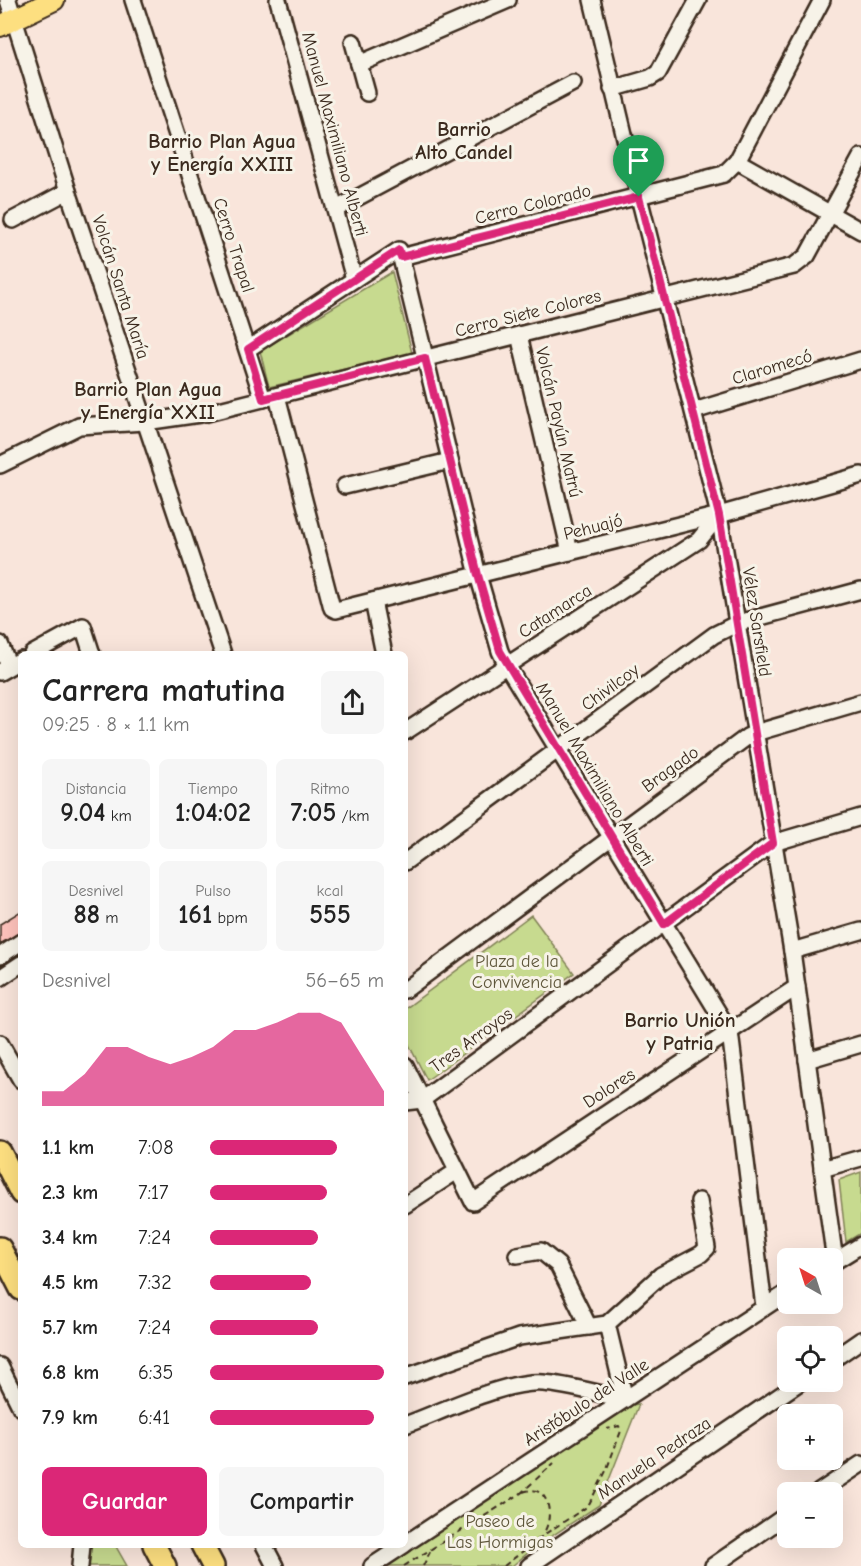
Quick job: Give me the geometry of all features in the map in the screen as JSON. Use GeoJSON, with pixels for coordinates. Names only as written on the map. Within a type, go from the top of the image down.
{"type":"FeatureCollection","features":[{"type":"Feature","properties":{"kind":"highway"},"geometry":{"type":"LineString","coordinates":[[0,1152],[18,1187]]}},
{"type":"Feature","properties":{"kind":"highway"},"geometry":{"type":"LineString","coordinates":[[0,1248],[18,1283]]}},
{"type":"Feature","properties":{"kind":"highway"},"geometry":{"type":"LineString","coordinates":[[156,1548],[165,1566]]}},
{"type":"Feature","properties":{"kind":"highway"},"geometry":{"type":"LineString","coordinates":[[204,1548],[213,1566]]}},
{"type":"Feature","properties":{"kind":"main road"},"geometry":{"type":"LineString","coordinates":[[7,23],[54,0]]}},
{"type":"Feature","properties":{"kind":"street","name":"Volcán Santa María"},"geometry":{"type":"LineString","coordinates":[[8,0],[7,23],[68,191],[222,651]]}},
{"type":"Feature","properties":{"kind":"street","name":"Cerro Trapal"},"geometry":{"type":"LineString","coordinates":[[133,0],[248,349],[270,398],[334,610]]}},
{"type":"Feature","properties":{"kind":"street","name":"Manuel Maximiliano Alberti"},"geometry":{"type":"LineString","coordinates":[[278,0],[354,279]]}},
{"type":"Feature","properties":{"kind":"street"},"geometry":{"type":"LineString","coordinates":[[359,64],[508,0]]}},
{"type":"Feature","properties":{"kind":"street","name":"Vélez Sarsfield"},"geometry":{"type":"LineString","coordinates":[[592,0],[612,89],[719,515],[792,951],[832,1248]]}},
{"type":"Feature","properties":{"kind":"street"},"geometry":{"type":"LineString","coordinates":[[612,89],[650,78],[658,73],[698,0]]}},
{"type":"Feature","properties":{"kind":"street","name":"Cerro Colorado"},"geometry":{"type":"LineString","coordinates":[[248,349],[354,279],[400,253],[639,197],[724,174],[738,161],[822,0]]}},
{"type":"Feature","properties":{"kind":"street"},"geometry":{"type":"LineString","coordinates":[[353,42],[367,93]]}},
{"type":"Feature","properties":{"kind":"street"},"geometry":{"type":"LineString","coordinates":[[336,209],[573,83]]}},
{"type":"Feature","properties":{"kind":"street","name":"Cerro Siete Colores"},"geometry":{"type":"LineString","coordinates":[[0,465],[79,426],[145,422],[207,413],[788,268],[807,256],[861,157]]}},
{"type":"Feature","properties":{"kind":"street"},"geometry":{"type":"LineString","coordinates":[[738,161],[861,231]]}},
{"type":"Feature","properties":{"kind":"street"},"geometry":{"type":"LineString","coordinates":[[13,220],[68,191]]}},
{"type":"Feature","properties":{"kind":"street","name":"Manuel Maximiliano Alberti"},"geometry":{"type":"LineString","coordinates":[[400,253],[478,575],[500,651],[557,749],[730,1032],[764,1307]]}},
{"type":"Feature","properties":{"kind":"street","name":"Volcán Payún Matrú"},"geometry":{"type":"LineString","coordinates":[[519,335],[570,552]]}},
{"type":"Feature","properties":{"kind":"street","name":"Claromecó"},"geometry":{"type":"LineString","coordinates":[[694,411],[861,360]]}},
{"type":"Feature","properties":{"kind":"street"},"geometry":{"type":"LineString","coordinates":[[345,486],[450,461]]}},
{"type":"Feature","properties":{"kind":"street","name":"Pehuajó"},"geometry":{"type":"LineString","coordinates":[[334,610],[719,515],[861,475]]}},
{"type":"Feature","properties":{"kind":"street","name":"Catamarca"},"geometry":{"type":"LineString","coordinates":[[408,730],[699,540],[719,515]]}},
{"type":"Feature","properties":{"kind":"street","name":"Chivilcoy"},"geometry":{"type":"LineString","coordinates":[[408,860],[714,635],[738,623],[861,590]]}},
{"type":"Feature","properties":{"kind":"street"},"geometry":{"type":"LineString","coordinates":[[373,602],[383,651]]}},
{"type":"Feature","properties":{"kind":"street"},"geometry":{"type":"LineString","coordinates":[[37,651],[82,626],[91,651]]}},
{"type":"Feature","properties":{"kind":"street"},"geometry":{"type":"LineString","coordinates":[[0,644],[10,666]]}},
{"type":"Feature","properties":{"kind":"street","name":"Bragado"},"geometry":{"type":"LineString","coordinates":[[408,988],[610,836],[755,732],[861,702]]}},
{"type":"Feature","properties":{"kind":"street","name":"Tres Arroyos"},"geometry":{"type":"LineString","coordinates":[[408,1102],[422,1100],[773,843],[861,817]]}},
{"type":"Feature","properties":{"kind":"street"},"geometry":{"type":"LineString","coordinates":[[792,951],[861,931]]}},
{"type":"Feature","properties":{"kind":"street"},"geometry":{"type":"LineString","coordinates":[[0,956],[18,944]]}},
{"type":"Feature","properties":{"kind":"street"},"geometry":{"type":"LineString","coordinates":[[0,978],[18,966]]}},
{"type":"Feature","properties":{"kind":"street","name":"Dolores"},"geometry":{"type":"LineString","coordinates":[[457,1171],[473,1202],[797,987]]}},
{"type":"Feature","properties":{"kind":"street"},"geometry":{"type":"LineString","coordinates":[[0,1042],[18,1075]]}},
{"type":"Feature","properties":{"kind":"street"},"geometry":{"type":"LineString","coordinates":[[807,1060],[861,1044]]}},
{"type":"Feature","properties":{"kind":"street"},"geometry":{"type":"LineString","coordinates":[[408,1071],[457,1171],[408,1203]]}},
{"type":"Feature","properties":{"kind":"street"},"geometry":{"type":"LineString","coordinates":[[822,1169],[861,1158]]}},
{"type":"Feature","properties":{"kind":"street"},"geometry":{"type":"LineString","coordinates":[[408,1376],[519,1337],[607,1324],[661,1275],[701,1254],[707,1248],[699,1201]]}},
{"type":"Feature","properties":{"kind":"street"},"geometry":{"type":"LineString","coordinates":[[517,1255],[542,1251],[558,1265],[588,1327]]}},
{"type":"Feature","properties":{"kind":"street"},"geometry":{"type":"LineString","coordinates":[[843,1258],[860,1251]]}},
{"type":"Feature","properties":{"kind":"street","name":"Aristóbulo del Valle"},"geometry":{"type":"LineString","coordinates":[[408,1542],[777,1299]]}},
{"type":"Feature","properties":{"kind":"street"},"geometry":{"type":"LineString","coordinates":[[408,1424],[502,1388],[519,1384],[542,1383],[625,1399],[607,1324]]}},
{"type":"Feature","properties":{"kind":"street"},"geometry":{"type":"LineString","coordinates":[[843,1352],[861,1340]]}},
{"type":"Feature","properties":{"kind":"street"},"geometry":{"type":"LineString","coordinates":[[0,1366],[18,1402]]}},
{"type":"Feature","properties":{"kind":"street","name":"Manuela Pedraza"},"geometry":{"type":"LineString","coordinates":[[529,1566],[785,1392]]}},
{"type":"Feature","properties":{"kind":"street"},"geometry":{"type":"LineString","coordinates":[[834,1482],[861,1464]]}},
{"type":"Feature","properties":{"kind":"street"},"geometry":{"type":"LineString","coordinates":[[712,1566],[777,1522]]}},
{"type":"Feature","properties":{"kind":"street"},"geometry":{"type":"LineString","coordinates":[[80,1566],[82,1548]]}},
{"type":"Feature","properties":{"kind":"street"},"geometry":{"type":"LineString","coordinates":[[266,1548],[275,1566]]}},
{"type":"Feature","properties":{"kind":"street","name":"Aristóbulo del Valle"},"geometry":{"type":"LineString","coordinates":[[372,1566],[399,1548]]}},
{"type":"Feature","properties":{"kind":"path"},"geometry":{"type":"LineString","coordinates":[[504,1566],[588,1506],[606,1471],[621,1431],[618,1426],[606,1429]]}},
{"type":"Feature","properties":{"kind":"path"},"geometry":{"type":"LineString","coordinates":[[404,1566],[520,1494],[554,1464]]}},
{"type":"Feature","properties":{"kind":"path"},"geometry":{"type":"LineString","coordinates":[[520,1494],[532,1490],[537,1492],[549,1506],[548,1526],[539,1539]]}},
{"type":"Feature","properties":{"kind":"path"},"geometry":{"type":"LineString","coordinates":[[423,1566],[433,1548]]}},
{"type":"Feature","properties":{"kind":"green space"},"geometry":{"type":"Polygon","coordinates":[[[392,272],[412,353],[269,387],[260,351],[392,272]]]}},
{"type":"Feature","properties":{"kind":"green space","name":"Plaza de la Convivencia"},"geometry":{"type":"Polygon","coordinates":[[[531,915],[574,973],[427,1080],[408,1043],[408,1007],[531,915]]]}},
{"type":"Feature","properties":{"kind":"green space"},"geometry":{"type":"Polygon","coordinates":[[[861,1172],[861,1233],[846,1242],[839,1180],[861,1172]]]}},
{"type":"Feature","properties":{"kind":"green space","name":"Paseo de Las Hormigas"},"geometry":{"type":"Polygon","coordinates":[[[639,1404],[599,1505],[535,1547],[512,1566],[386,1566],[630,1405],[639,1404]]]}},
{"type":"Feature","properties":{"kind":"green space"},"geometry":{"type":"Polygon","coordinates":[[[89,1548],[117,1548],[127,1566],[86,1566],[89,1548]]]}},
{"type":"Feature","properties":{"kind":"building"},"geometry":{"type":"Polygon","coordinates":[[[18,913],[18,934],[0,944],[0,924],[18,913]]]}},
{"type":"Feature","properties":{"kind":"district","name":"Barrio Alto Candel"},"geometry":{"type":"Point","coordinates":[464,140]}},
{"type":"Feature","properties":{"kind":"district","name":"Barrio Plan Agua y Energía XXIII"},"geometry":{"type":"Point","coordinates":[222,152]}},
{"type":"Feature","properties":{"kind":"district","name":"Barrio Plan Agua y Energía XXII"},"geometry":{"type":"Point","coordinates":[148,400]}},
{"type":"Feature","properties":{"kind":"district","name":"Barrio Unión y Patria"},"geometry":{"type":"Point","coordinates":[680,1032]}},
{"type":"Feature","properties":{"kind":"route"},"geometry":{"type":"LineString","coordinates":[[639,197],[719,515],[773,843],[664,924],[500,651],[478,575],[425,358],[263,399],[248,349],[399,250],[401,257],[639,197]]}}]}
